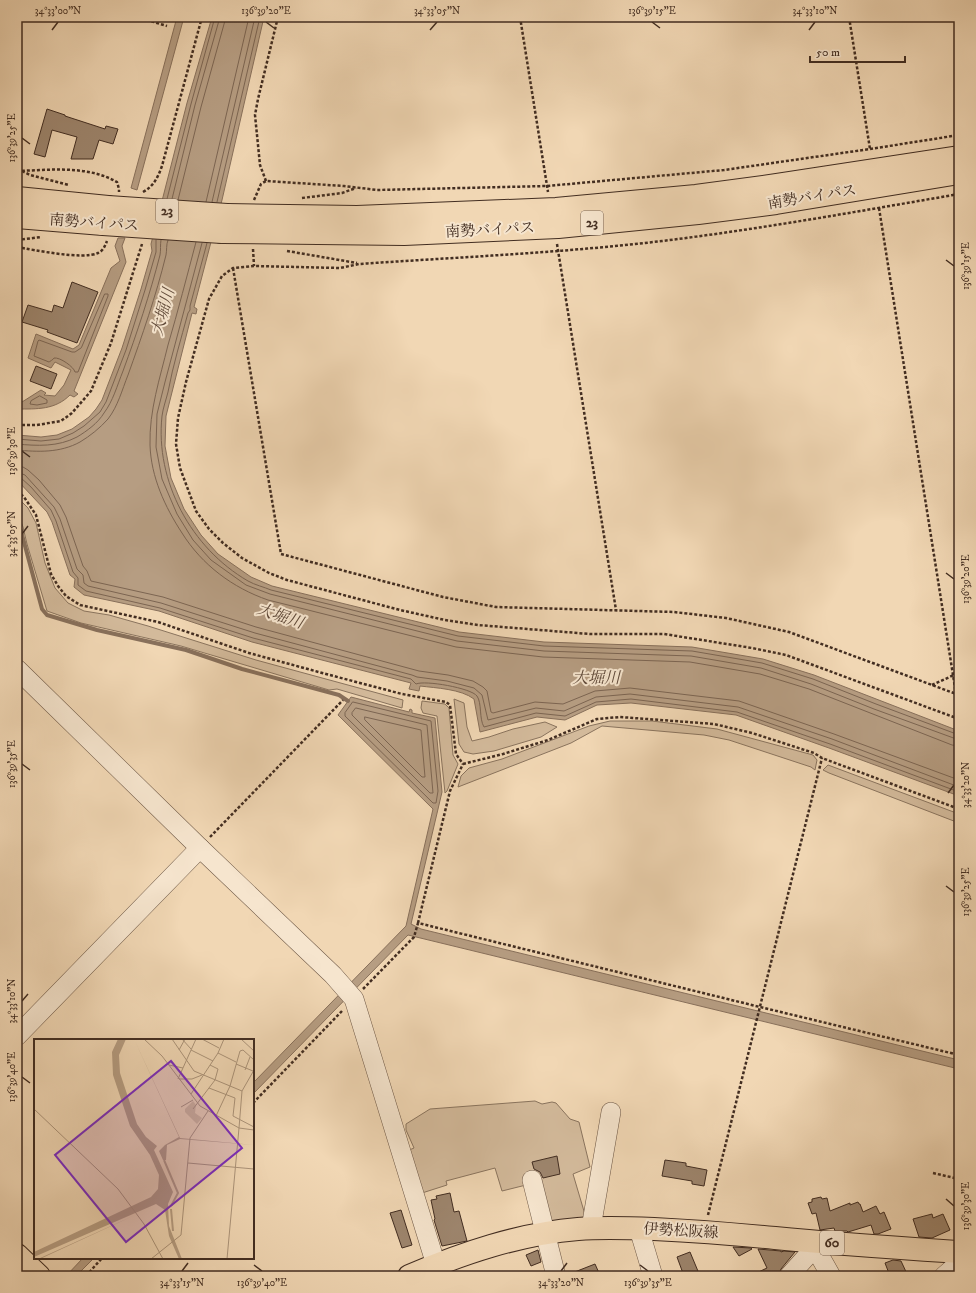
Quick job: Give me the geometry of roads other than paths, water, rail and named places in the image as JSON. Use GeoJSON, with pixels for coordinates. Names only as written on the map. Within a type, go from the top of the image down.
{"type":"FeatureCollection","features":[{"type":"Feature","properties":{"kind":"main road","name":"南勢バイパス"},"geometry":{"type":"LineString","coordinates":[[224,224],[556,209],[703,195],[959,157]]}},
{"type":"Feature","properties":{"kind":"main road","name":"南勢バイパス"},"geometry":{"type":"LineString","coordinates":[[17,198],[111,212],[224,224],[404,234],[558,227],[698,213],[776,203],[959,173]]}},
{"type":"Feature","properties":{"kind":"main road","name":"南勢バイパス"},"geometry":{"type":"LineString","coordinates":[[17,217],[111,212]]}},
{"type":"Feature","properties":{"kind":"main road","name":"伊勢松阪線"},"geometry":{"type":"LineString","coordinates":[[409,1276],[436,1264],[476,1250],[512,1240],[546,1233],[591,1228],[639,1228],[704,1231],[815,1244],[959,1252]]}},
{"type":"Feature","properties":{"kind":"main road"},"geometry":{"type":"LineString","coordinates":[[17,1255],[39,1276]]}},
{"type":"Feature","properties":{"kind":"street"},"geometry":{"type":"LineString","coordinates":[[17,669],[200,848],[333,975],[349,994],[436,1264]]}},
{"type":"Feature","properties":{"kind":"street"},"geometry":{"type":"LineString","coordinates":[[17,1036],[200,848]]}},
{"type":"Feature","properties":{"kind":"street"},"geometry":{"type":"LineString","coordinates":[[591,1228],[611,1112]]}},
{"type":"Feature","properties":{"kind":"street"},"geometry":{"type":"LineString","coordinates":[[532,1180],[556,1276]]}},
{"type":"Feature","properties":{"kind":"street"},"geometry":{"type":"LineString","coordinates":[[639,1228],[653,1276]]}},
{"type":"Feature","properties":{"kind":"street"},"geometry":{"type":"LineString","coordinates":[[789,1276],[815,1244]]}},
{"type":"Feature","properties":{"kind":"street"},"geometry":{"type":"LineString","coordinates":[[815,1244],[818,1254],[831,1276]]}},
{"type":"Feature","properties":{"kind":"street"},"geometry":{"type":"LineString","coordinates":[[944,1276],[959,1263]]}},
{"type":"Feature","properties":{"kind":"water"},"geometry":{"type":"Polygon","coordinates":[[[177,17],[184,17],[137,190],[131,188],[177,17]]]}},
{"type":"Feature","properties":{"kind":"water","name":"大堀川"},"geometry":{"type":"Polygon","coordinates":[[[212,17],[264,17],[222,200],[194,307],[197,309],[196,314],[192,313],[166,416],[165,446],[171,478],[184,509],[201,535],[218,554],[251,577],[272,586],[459,632],[544,642],[692,647],[763,659],[814,675],[959,731],[959,796],[736,715],[631,703],[597,705],[565,720],[537,717],[480,732],[474,699],[462,693],[420,686],[419,691],[409,689],[411,683],[252,642],[159,611],[84,595],[74,587],[75,579],[70,575],[52,522],[47,512],[17,480],[17,435],[41,437],[57,435],[72,429],[89,417],[102,400],[122,348],[152,251],[151,244],[187,103],[212,17]]]}},
{"type":"Feature","properties":{"kind":"water"},"geometry":{"type":"Polygon","coordinates":[[[118,238],[125,238],[122,246],[126,262],[74,391],[78,394],[74,397],[70,395],[58,404],[45,408],[17,409],[17,401],[22,402],[41,390],[46,393],[44,395],[55,396],[64,385],[71,370],[55,362],[51,368],[28,358],[36,334],[73,349],[79,345],[111,268],[120,261],[115,246],[118,238]]]}},
{"type":"Feature","properties":{"kind":"water"},"geometry":{"type":"Polygon","coordinates":[[[351,697],[409,712],[410,709],[412,710],[412,713],[435,718],[442,792],[411,924],[421,929],[959,1060],[959,1069],[408,935],[254,1093],[254,1082],[406,926],[433,809],[338,715],[351,697]]]}},
{"type":"Feature","properties":{"kind":"water"},"geometry":{"type":"Polygon","coordinates":[[[82,1259],[93,1259],[76,1276],[66,1276],[82,1259]]]}},
{"type":"Feature","properties":{"kind":"waterway"},"geometry":{"type":"LineString","coordinates":[[17,522],[21,531],[42,609],[47,615],[97,630],[186,650],[242,669],[339,695],[348,701]]}}]}
